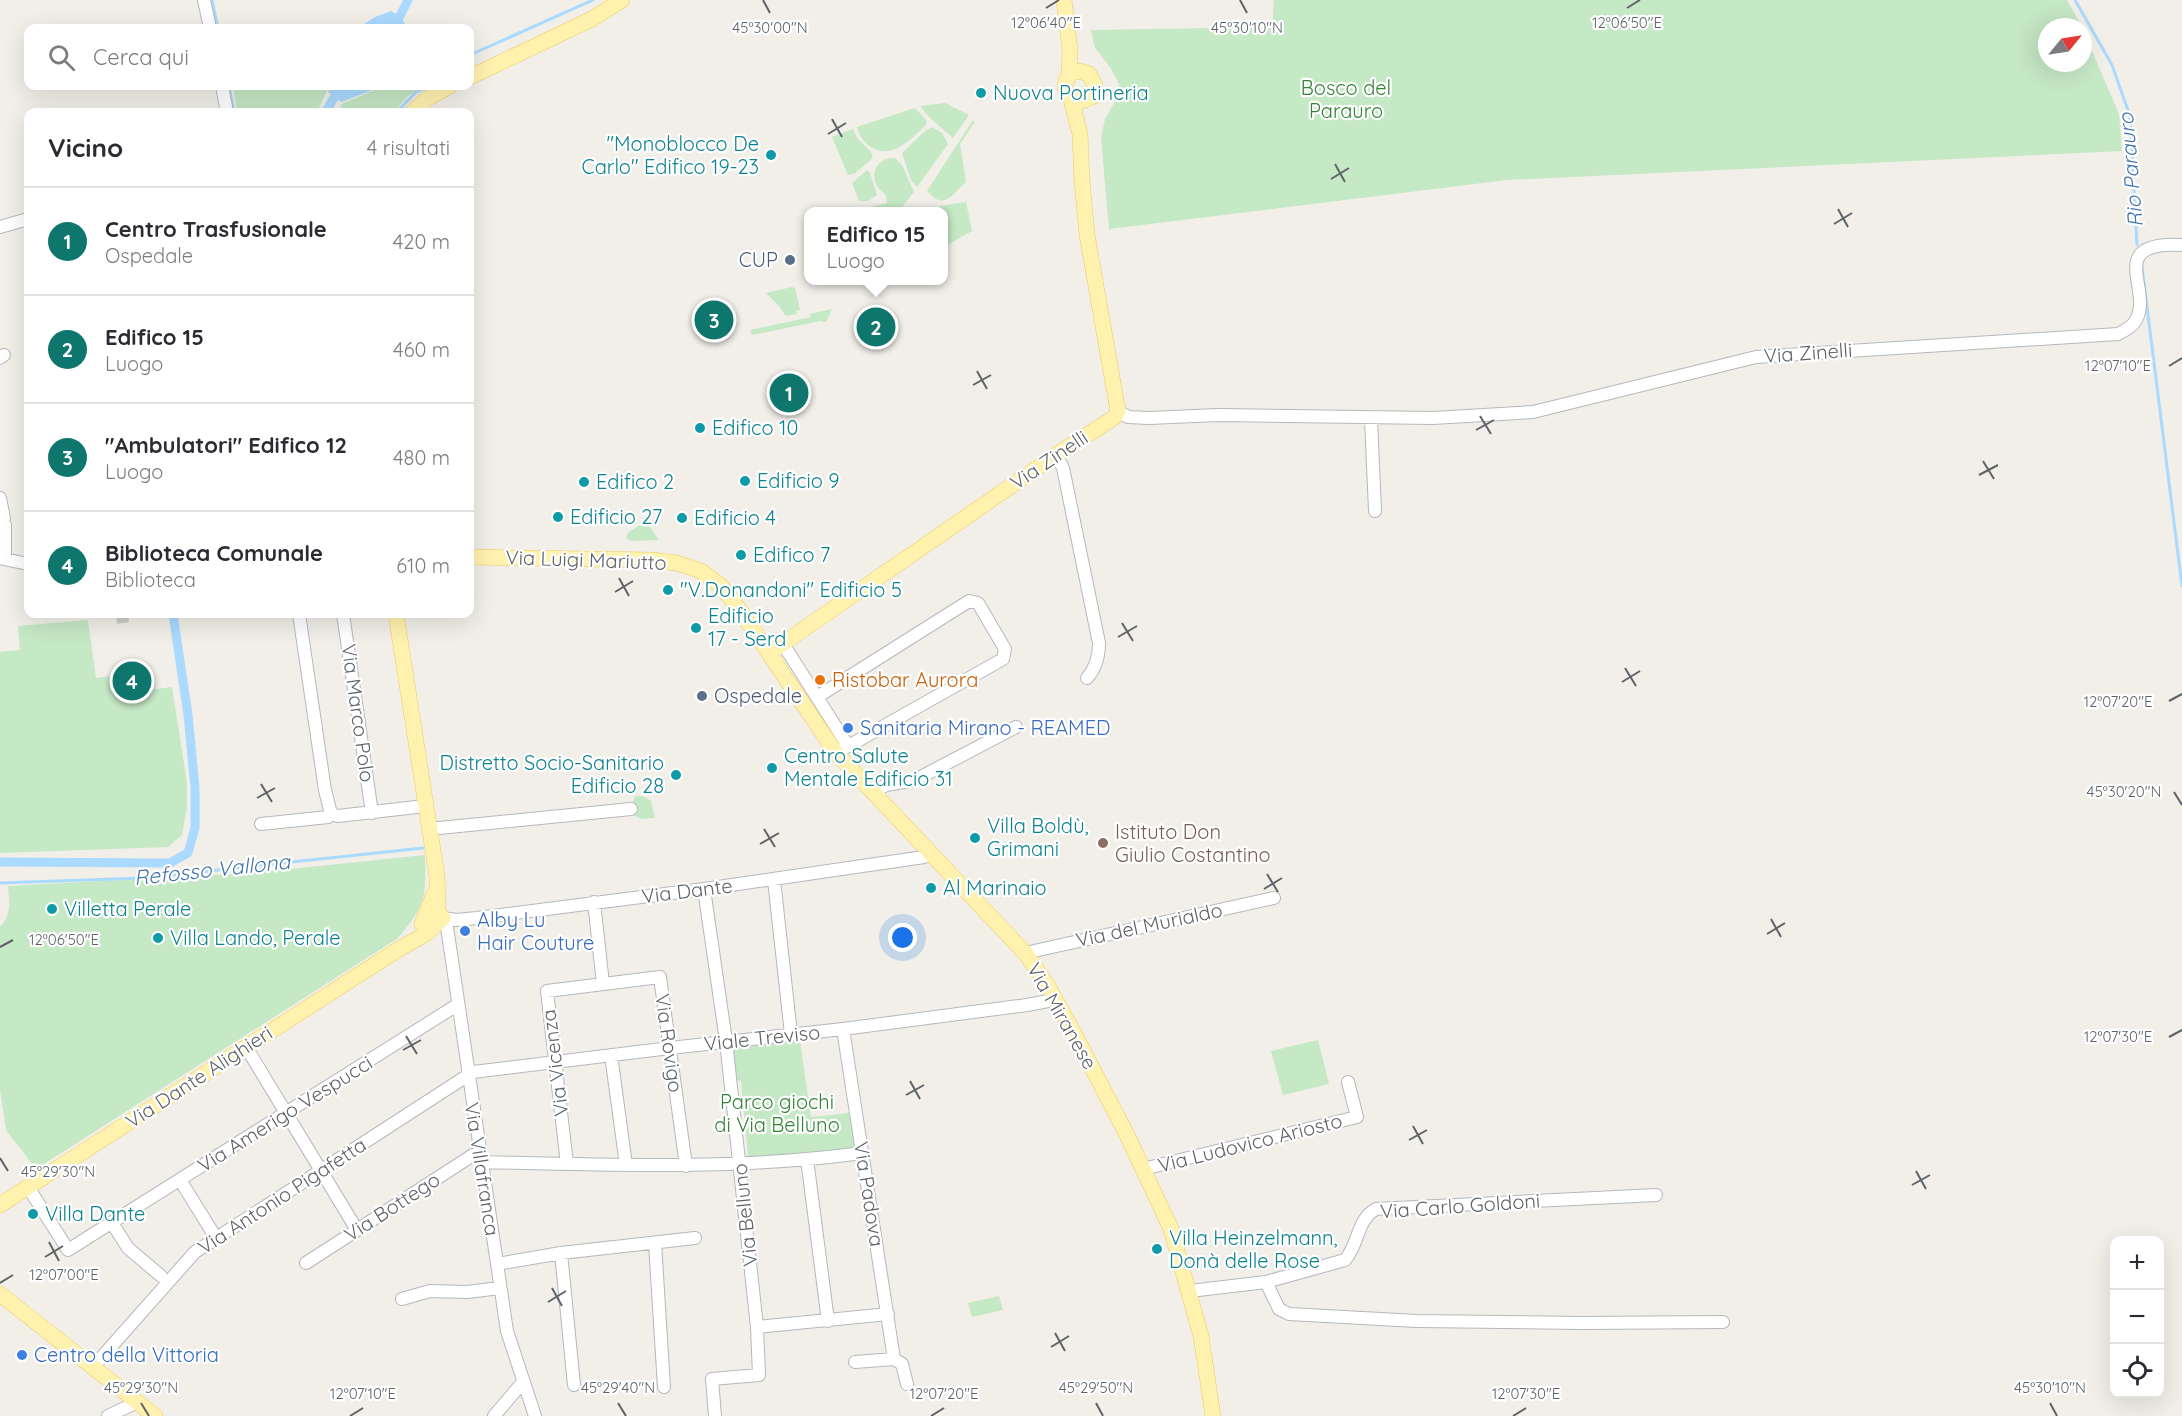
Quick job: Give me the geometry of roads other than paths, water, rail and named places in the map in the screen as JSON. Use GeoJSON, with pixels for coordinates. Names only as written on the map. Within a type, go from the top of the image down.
{"type":"FeatureCollection","features":[{"type":"Feature","properties":{"kind":"main road"},"geometry":{"type":"LineString","coordinates":[[474,74],[592,19],[622,0]]}},
{"type":"Feature","properties":{"kind":"main road"},"geometry":{"type":"LineString","coordinates":[[1065,5],[1070,51],[1069,75],[1065,89],[1071,99],[1080,134],[1087,235],[1118,411]]}},
{"type":"Feature","properties":{"kind":"main road"},"geometry":{"type":"LineString","coordinates":[[1065,5],[1078,51],[1096,88],[1080,134]]}},
{"type":"Feature","properties":{"kind":"main road"},"geometry":{"type":"LineString","coordinates":[[1069,75],[1079,71],[1091,76]]}},
{"type":"Feature","properties":{"kind":"main road"},"geometry":{"type":"LineString","coordinates":[[417,108],[443,90]]}},
{"type":"Feature","properties":{"kind":"main road"},"geometry":{"type":"LineString","coordinates":[[1071,99],[1084,102],[1092,97]]}},
{"type":"Feature","properties":{"kind":"main road","name":"Via Zinelli"},"geometry":{"type":"LineString","coordinates":[[769,653],[1056,455],[1115,417],[1118,411]]}},
{"type":"Feature","properties":{"kind":"main road","name":"Via Luigi Mariutto"},"geometry":{"type":"LineString","coordinates":[[474,557],[652,560],[688,566],[701,571],[721,586],[769,653]]}},
{"type":"Feature","properties":{"kind":"main road","name":"Via Villafranca"},"geometry":{"type":"LineString","coordinates":[[397,618],[437,876],[449,919]]}},
{"type":"Feature","properties":{"kind":"main road","name":"Via Miranese"},"geometry":{"type":"LineString","coordinates":[[769,653],[842,749],[872,793],[1026,954],[1054,997],[1143,1169],[1171,1229],[1201,1336],[1213,1416]]}},
{"type":"Feature","properties":{"kind":"main road","name":"Via Villafranca"},"geometry":{"type":"LineString","coordinates":[[422,924],[432,901],[437,876]]}},
{"type":"Feature","properties":{"kind":"main road"},"geometry":{"type":"LineString","coordinates":[[422,924],[436,918],[449,919]]}},
{"type":"Feature","properties":{"kind":"main road","name":"Via Dante Alighieri"},"geometry":{"type":"LineString","coordinates":[[0,1205],[449,919]]}},
{"type":"Feature","properties":{"kind":"main road","name":"Via Dante Alighieri"},"geometry":{"type":"LineString","coordinates":[[399,949],[422,924]]}},
{"type":"Feature","properties":{"kind":"main road"},"geometry":{"type":"LineString","coordinates":[[0,1287],[25,1314]]}},
{"type":"Feature","properties":{"kind":"main road"},"geometry":{"type":"LineString","coordinates":[[0,1294],[155,1416]]}},
{"type":"Feature","properties":{"kind":"street"},"geometry":{"type":"LineString","coordinates":[[204,0],[209,24]]}},
{"type":"Feature","properties":{"kind":"street"},"geometry":{"type":"LineString","coordinates":[[223,90],[226,108]]}},
{"type":"Feature","properties":{"kind":"street"},"geometry":{"type":"LineString","coordinates":[[0,227],[24,220]]}},
{"type":"Feature","properties":{"kind":"street","name":"Via Zinelli"},"geometry":{"type":"LineString","coordinates":[[1118,411],[1128,417],[1218,415],[1371,418],[1433,418],[1533,412],[1756,357],[2118,334],[2135,322],[2139,310],[2136,266],[2142,254],[2156,245],[2182,245]]}},
{"type":"Feature","properties":{"kind":"street"},"geometry":{"type":"LineString","coordinates":[[1371,418],[1375,512]]}},
{"type":"Feature","properties":{"kind":"street"},"geometry":{"type":"LineString","coordinates":[[1056,455],[1063,468],[1099,643],[1095,670],[1087,678]]}},
{"type":"Feature","properties":{"kind":"street"},"geometry":{"type":"LineString","coordinates":[[0,498],[4,522],[2,558],[24,563]]}},
{"type":"Feature","properties":{"kind":"street"},"geometry":{"type":"LineString","coordinates":[[817,697],[969,602],[978,603],[1005,649],[1003,659],[842,749]]}},
{"type":"Feature","properties":{"kind":"street"},"geometry":{"type":"LineString","coordinates":[[300,618],[325,790],[332,814]]}},
{"type":"Feature","properties":{"kind":"street","name":"Via Marco Polo"},"geometry":{"type":"LineString","coordinates":[[345,618],[372,813]]}},
{"type":"Feature","properties":{"kind":"street","name":"Via Miranese"},"geometry":{"type":"LineString","coordinates":[[783,644],[817,697],[842,749]]}},
{"type":"Feature","properties":{"kind":"street"},"geometry":{"type":"LineString","coordinates":[[872,793],[886,785],[915,780],[1016,727]]}},
{"type":"Feature","properties":{"kind":"street"},"geometry":{"type":"LineString","coordinates":[[332,814],[338,816],[426,806]]}},
{"type":"Feature","properties":{"kind":"street"},"geometry":{"type":"LineString","coordinates":[[429,829],[631,809]]}},
{"type":"Feature","properties":{"kind":"street"},"geometry":{"type":"LineString","coordinates":[[261,824],[328,817],[332,814]]}},
{"type":"Feature","properties":{"kind":"street","name":"Via Dante"},"geometry":{"type":"LineString","coordinates":[[449,919],[774,880],[924,857],[929,852]]}},
{"type":"Feature","properties":{"kind":"street"},"geometry":{"type":"LineString","coordinates":[[774,880],[791,1035]]}},
{"type":"Feature","properties":{"kind":"street","name":"Via Belluno"},"geometry":{"type":"LineString","coordinates":[[704,889],[726,1041],[740,1164],[759,1375],[712,1379],[715,1416]]}},
{"type":"Feature","properties":{"kind":"street","name":"Via del Murialdo"},"geometry":{"type":"LineString","coordinates":[[1026,954],[1274,898]]}},
{"type":"Feature","properties":{"kind":"street"},"geometry":{"type":"LineString","coordinates":[[594,902],[603,984]]}},
{"type":"Feature","properties":{"kind":"street","name":"Via Villafranca"},"geometry":{"type":"LineString","coordinates":[[449,919],[447,927],[457,1005],[500,1288],[511,1348],[535,1416]]}},
{"type":"Feature","properties":{"kind":"street","name":"Via Rovigo"},"geometry":{"type":"LineString","coordinates":[[603,984],[660,977],[686,1166]]}},
{"type":"Feature","properties":{"kind":"street","name":"Via Vicenza"},"geometry":{"type":"LineString","coordinates":[[567,1164],[547,991],[603,984]]}},
{"type":"Feature","properties":{"kind":"street","name":"Viale Treviso"},"geometry":{"type":"LineString","coordinates":[[468,1074],[556,1061],[843,1029],[1027,1005],[1048,1001],[1054,997]]}},
{"type":"Feature","properties":{"kind":"street","name":"Via Amerigo Vespucci"},"geometry":{"type":"LineString","coordinates":[[28,1187],[68,1250],[457,1005]]}},
{"type":"Feature","properties":{"kind":"street","name":"Via Padova"},"geometry":{"type":"LineString","coordinates":[[843,1029],[894,1359],[902,1364],[907,1384]]}},
{"type":"Feature","properties":{"kind":"street"},"geometry":{"type":"LineString","coordinates":[[246,1047],[319,1171],[357,1230]]}},
{"type":"Feature","properties":{"kind":"street"},"geometry":{"type":"LineString","coordinates":[[610,1055],[626,1165]]}},
{"type":"Feature","properties":{"kind":"street","name":"Via Antonio Pigafetta"},"geometry":{"type":"LineString","coordinates":[[93,1367],[195,1252],[468,1074]]}},
{"type":"Feature","properties":{"kind":"street","name":"Via Ludovico Ariosto"},"geometry":{"type":"LineString","coordinates":[[1143,1169],[1357,1116],[1348,1082]]}},
{"type":"Feature","properties":{"kind":"street"},"geometry":{"type":"LineString","coordinates":[[481,1158],[567,1164],[686,1166],[740,1164],[862,1153]]}},
{"type":"Feature","properties":{"kind":"street","name":"Via Bottego"},"geometry":{"type":"LineString","coordinates":[[306,1263],[473,1155],[481,1158]]}},
{"type":"Feature","properties":{"kind":"street"},"geometry":{"type":"LineString","coordinates":[[807,1159],[828,1321]]}},
{"type":"Feature","properties":{"kind":"street"},"geometry":{"type":"LineString","coordinates":[[180,1180],[216,1238]]}},
{"type":"Feature","properties":{"kind":"street","name":"Via Carlo Goldoni"},"geometry":{"type":"LineString","coordinates":[[1190,1291],[1266,1282],[1346,1260],[1365,1217],[1376,1209],[1656,1194]]}},
{"type":"Feature","properties":{"kind":"street"},"geometry":{"type":"LineString","coordinates":[[112,1222],[128,1248],[161,1276]]}},
{"type":"Feature","properties":{"kind":"street"},"geometry":{"type":"LineString","coordinates":[[497,1264],[561,1253],[695,1238]]}},
{"type":"Feature","properties":{"kind":"street"},"geometry":{"type":"LineString","coordinates":[[655,1243],[664,1387]]}},
{"type":"Feature","properties":{"kind":"street"},"geometry":{"type":"LineString","coordinates":[[561,1253],[574,1385]]}},
{"type":"Feature","properties":{"kind":"street"},"geometry":{"type":"LineString","coordinates":[[1266,1282],[1278,1309],[1286,1313],[1417,1321],[1723,1322]]}},
{"type":"Feature","properties":{"kind":"street"},"geometry":{"type":"LineString","coordinates":[[402,1299],[430,1291],[466,1292],[500,1288]]}},
{"type":"Feature","properties":{"kind":"street"},"geometry":{"type":"LineString","coordinates":[[756,1327],[888,1314]]}},
{"type":"Feature","properties":{"kind":"street"},"geometry":{"type":"LineString","coordinates":[[855,1362],[894,1359]]}},
{"type":"Feature","properties":{"kind":"street"},"geometry":{"type":"LineString","coordinates":[[494,1416],[523,1382]]}},
{"type":"Feature","properties":{"kind":"street"},"geometry":{"type":"LineString","coordinates":[[108,1416],[131,1405],[134,1400]]}},
{"type":"Feature","properties":{"kind":"water"},"geometry":{"type":"Polygon","coordinates":[[[391,11],[401,17],[405,24],[364,24],[391,11]]]}},
{"type":"Feature","properties":{"kind":"water"},"geometry":{"type":"Polygon","coordinates":[[[329,90],[372,90],[341,102],[328,92],[329,90]]]}},
{"type":"Feature","properties":{"kind":"waterway"},"geometry":{"type":"LineString","coordinates":[[212,0],[217,24]]}},
{"type":"Feature","properties":{"kind":"waterway"},"geometry":{"type":"LineString","coordinates":[[396,24],[408,0]]}},
{"type":"Feature","properties":{"kind":"waterway","name":"Refosso Vallona"},"geometry":{"type":"LineString","coordinates":[[474,53],[593,0]]}},
{"type":"Feature","properties":{"kind":"waterway","name":"Rio Parauro"},"geometry":{"type":"LineString","coordinates":[[2075,0],[2112,65],[2130,116],[2137,245]]}},
{"type":"Feature","properties":{"kind":"waterway"},"geometry":{"type":"LineString","coordinates":[[230,90],[233,108]]}},
{"type":"Feature","properties":{"kind":"waterway"},"geometry":{"type":"LineString","coordinates":[[328,108],[342,90]]}},
{"type":"Feature","properties":{"kind":"waterway","name":"Refosso Vallona"},"geometry":{"type":"LineString","coordinates":[[401,108],[421,90]]}},
{"type":"Feature","properties":{"kind":"waterway","name":"Rio Parauro"},"geometry":{"type":"LineString","coordinates":[[2142,267],[2182,586]]}},
{"type":"Feature","properties":{"kind":"waterway"},"geometry":{"type":"LineString","coordinates":[[0,862],[170,863],[188,853],[195,828],[195,788],[188,715],[174,618]]}},
{"type":"Feature","properties":{"kind":"waterway","name":"Refosso Vallona"},"geometry":{"type":"LineString","coordinates":[[0,883],[143,878],[423,848]]}},
{"type":"Feature","properties":{"kind":"tunnel"},"geometry":{"type":"LineString","coordinates":[[122,618],[123,623]]}},
{"type":"Feature","properties":{"kind":"place","name":"Nuova Portineria"},"geometry":{"type":"Point","coordinates":[981,93]}},
{"type":"Feature","properties":{"kind":"place","name":"\"Monoblocco De Carlo\" Edifico 19-23"},"geometry":{"type":"Point","coordinates":[771,155]}},
{"type":"Feature","properties":{"kind":"place","name":"CUP"},"geometry":{"type":"Point","coordinates":[790,260]}},
{"type":"Feature","properties":{"kind":"place","name":"\"Ambulatori\" Edifico 12"},"geometry":{"type":"Point","coordinates":[714,320]}},
{"type":"Feature","properties":{"kind":"place","name":"Edifico 15"},"geometry":{"type":"Point","coordinates":[876,327]}},
{"type":"Feature","properties":{"kind":"place","name":"Centro Trasfusionale"},"geometry":{"type":"Point","coordinates":[789,393]}},
{"type":"Feature","properties":{"kind":"place","name":"Edifico 10"},"geometry":{"type":"Point","coordinates":[700,428]}},
{"type":"Feature","properties":{"kind":"place","name":"Edificio 9"},"geometry":{"type":"Point","coordinates":[745,481]}},
{"type":"Feature","properties":{"kind":"place","name":"Edifico 2"},"geometry":{"type":"Point","coordinates":[584,482]}},
{"type":"Feature","properties":{"kind":"place","name":"Edificio 27"},"geometry":{"type":"Point","coordinates":[558,517]}},
{"type":"Feature","properties":{"kind":"place","name":"Edificio 4"},"geometry":{"type":"Point","coordinates":[682,518]}},
{"type":"Feature","properties":{"kind":"place","name":"Edifico 7"},"geometry":{"type":"Point","coordinates":[741,555]}},
{"type":"Feature","properties":{"kind":"place","name":"\"V.Donandoni\" Edificio 5"},"geometry":{"type":"Point","coordinates":[668,590]}},
{"type":"Feature","properties":{"kind":"place","name":"Edificio 17 - Serd"},"geometry":{"type":"Point","coordinates":[696,628]}},
{"type":"Feature","properties":{"kind":"place","name":"Ristobar Aurora"},"geometry":{"type":"Point","coordinates":[820,680]}},
{"type":"Feature","properties":{"kind":"place","name":"Biblioteca Comunale"},"geometry":{"type":"Point","coordinates":[132,681]}},
{"type":"Feature","properties":{"kind":"place","name":"Ospedale"},"geometry":{"type":"Point","coordinates":[702,696]}},
{"type":"Feature","properties":{"kind":"place","name":"Sanitaria Mirano - REAMED"},"geometry":{"type":"Point","coordinates":[848,728]}},
{"type":"Feature","properties":{"kind":"place","name":"Centro Salute Mentale Edificio 31"},"geometry":{"type":"Point","coordinates":[772,768]}},
{"type":"Feature","properties":{"kind":"place","name":"Distretto Socio-Sanitario Edificio 28"},"geometry":{"type":"Point","coordinates":[676,775]}},
{"type":"Feature","properties":{"kind":"place","name":"Villa Boldù, Grimani"},"geometry":{"type":"Point","coordinates":[975,838]}},
{"type":"Feature","properties":{"kind":"place","name":"Istituto Don Giulio Costantino"},"geometry":{"type":"Point","coordinates":[1103,843]}},
{"type":"Feature","properties":{"kind":"place","name":"Al Marinaio"},"geometry":{"type":"Point","coordinates":[931,888]}},
{"type":"Feature","properties":{"kind":"place","name":"Villetta Perale"},"geometry":{"type":"Point","coordinates":[52,909]}},
{"type":"Feature","properties":{"kind":"place","name":"Alby Lu Hair Couture"},"geometry":{"type":"Point","coordinates":[465,931]}},
{"type":"Feature","properties":{"kind":"place","name":"Villa Lando, Perale"},"geometry":{"type":"Point","coordinates":[158,938]}},
{"type":"Feature","properties":{"kind":"place","name":"Villa Dante"},"geometry":{"type":"Point","coordinates":[33,1214]}},
{"type":"Feature","properties":{"kind":"place","name":"Villa Heinzelmann, Donà delle Rose"},"geometry":{"type":"Point","coordinates":[1157,1249]}},
{"type":"Feature","properties":{"kind":"place","name":"Centro della Vittoria"},"geometry":{"type":"Point","coordinates":[22,1355]}},
{"type":"Feature","properties":{"kind":"park label","name":"Bosco del Parauro"},"geometry":{"type":"Point","coordinates":[1346,100]}},
{"type":"Feature","properties":{"kind":"park label","name":"Parco giochi di Via Belluno"},"geometry":{"type":"Point","coordinates":[777,1114]}}]}
